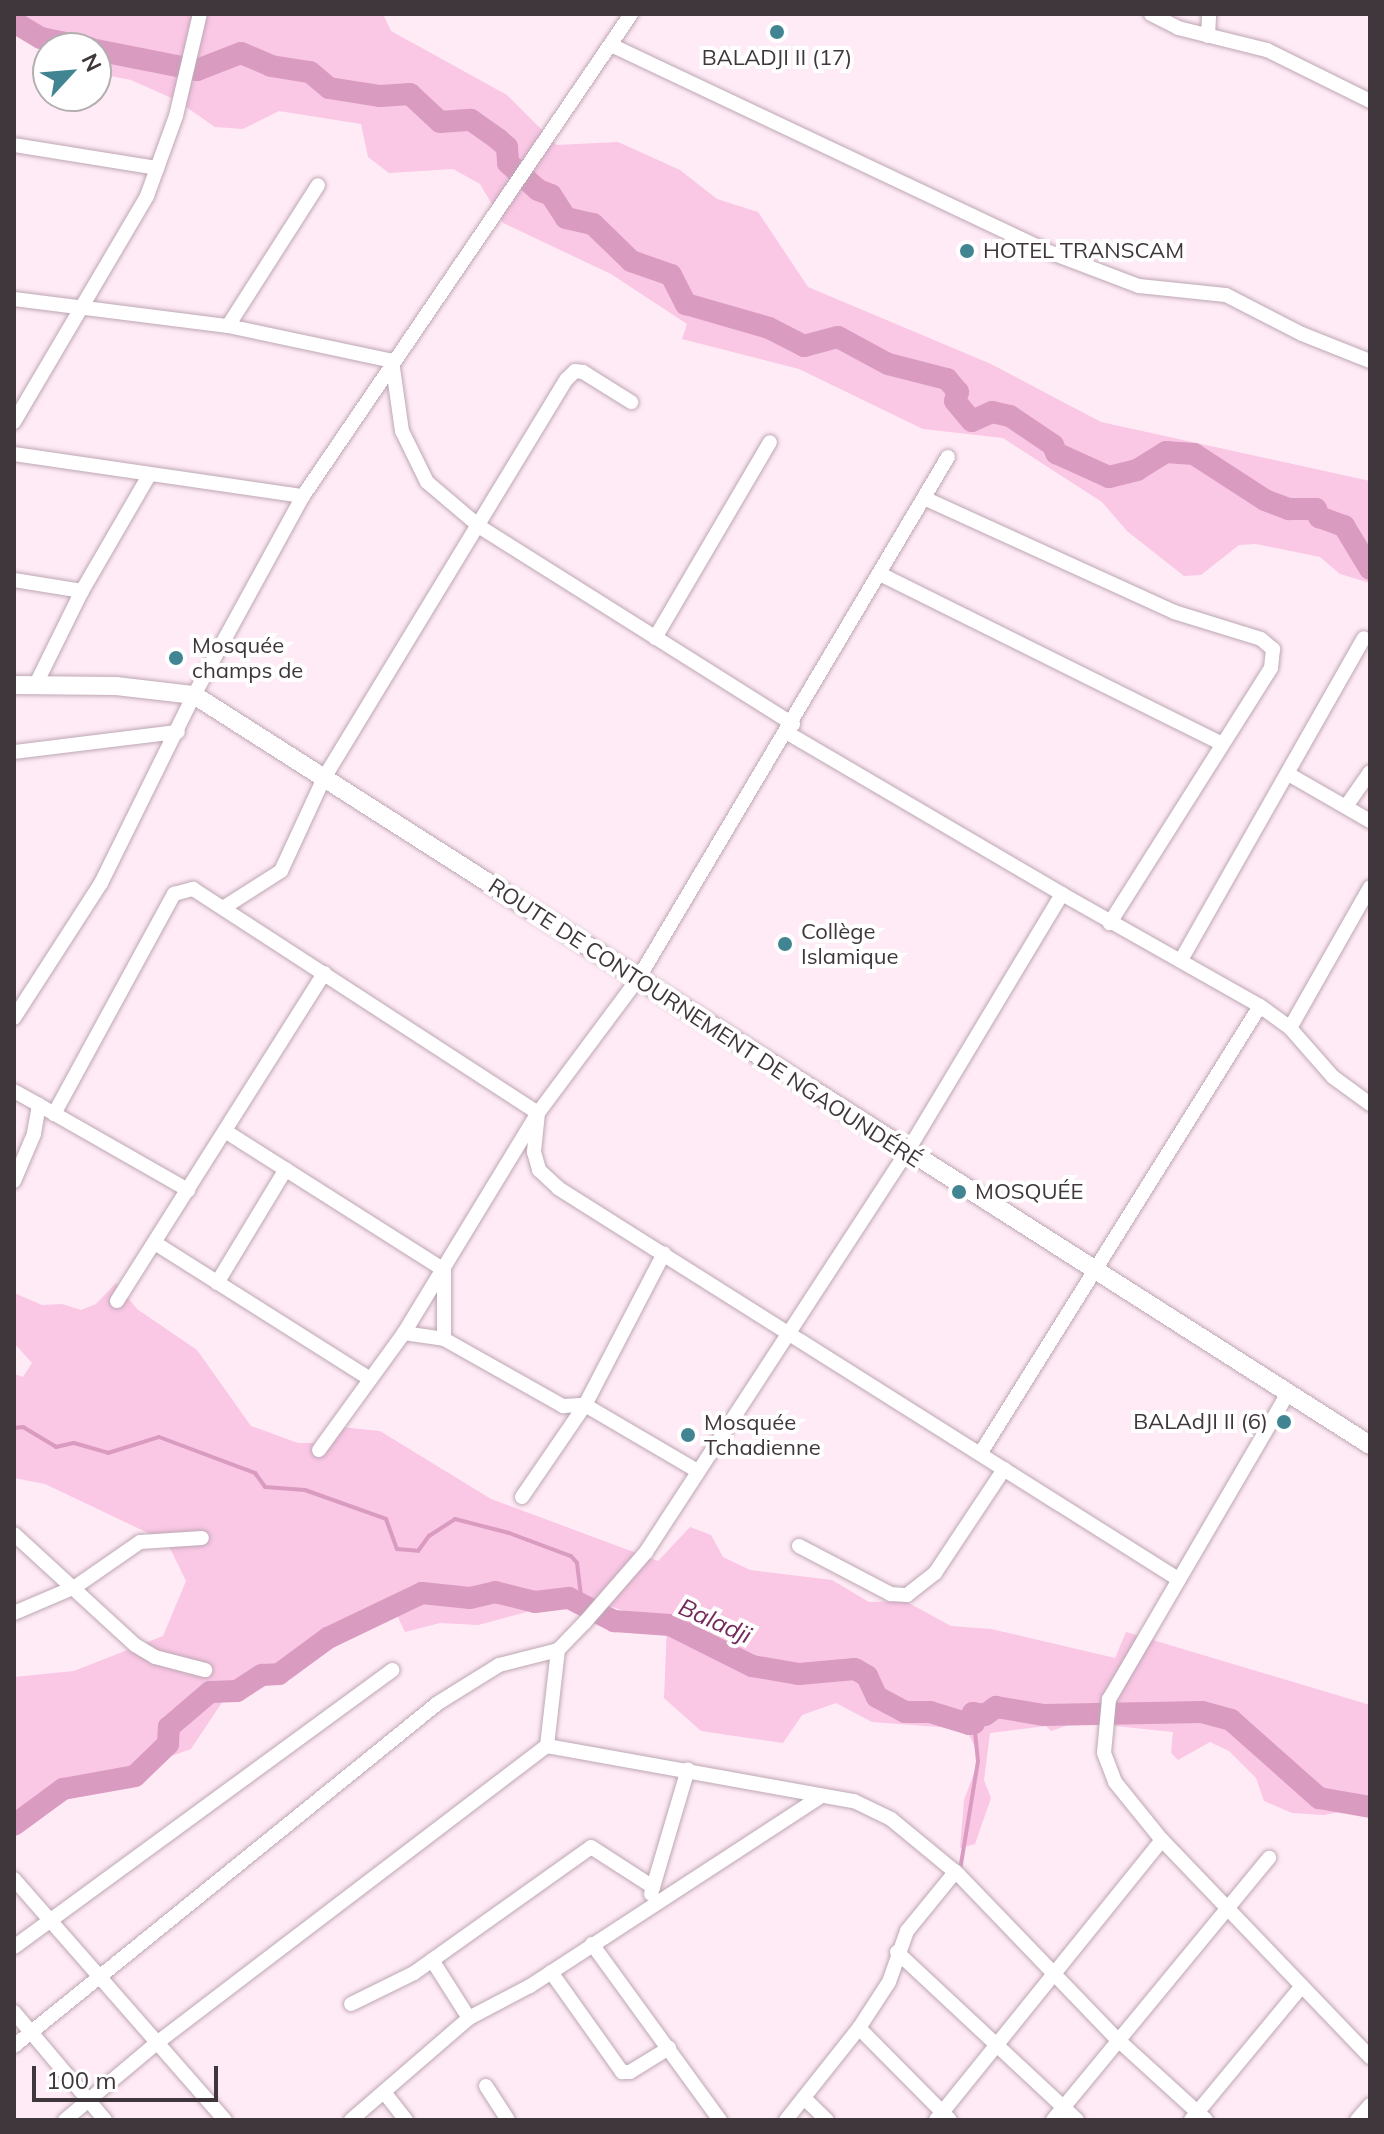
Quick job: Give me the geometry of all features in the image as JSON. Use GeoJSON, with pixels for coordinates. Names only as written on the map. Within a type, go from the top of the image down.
{"type":"FeatureCollection","features":[{"type":"Feature","properties":{"kind":"street"},"geometry":{"type":"LineString","coordinates":[[14,422],[79,311],[120,249],[157,168],[200,14]]}},
{"type":"Feature","properties":{"kind":"street"},"geometry":{"type":"LineString","coordinates":[[14,1018],[101,883],[194,695],[303,496],[631,14]]}},
{"type":"Feature","properties":{"kind":"street"},"geometry":{"type":"LineString","coordinates":[[1151,14],[1208,36],[1267,50],[1370,101]]}},
{"type":"Feature","properties":{"kind":"street"},"geometry":{"type":"LineString","coordinates":[[1208,36],[1209,14]]}},
{"type":"Feature","properties":{"kind":"street"},"geometry":{"type":"LineString","coordinates":[[611,45],[1044,250],[1139,286],[1226,295],[1302,334],[1370,361]]}},
{"type":"Feature","properties":{"kind":"street"},"geometry":{"type":"LineString","coordinates":[[14,145],[157,168]]}},
{"type":"Feature","properties":{"kind":"street"},"geometry":{"type":"LineString","coordinates":[[228,326],[318,185]]}},
{"type":"Feature","properties":{"kind":"street"},"geometry":{"type":"LineString","coordinates":[[14,299],[79,311],[228,326],[392,361]]}},
{"type":"Feature","properties":{"kind":"street"},"geometry":{"type":"LineString","coordinates":[[392,361],[402,431],[415,461],[427,482],[480,527],[655,638],[790,729],[1110,923],[1260,1006],[1290,1028],[1313,1058],[1370,1104]]}},
{"type":"Feature","properties":{"kind":"street"},"geometry":{"type":"LineString","coordinates":[[223,908],[281,871],[324,778],[575,371],[631,402]]}},
{"type":"Feature","properties":{"kind":"street"},"geometry":{"type":"LineString","coordinates":[[655,638],[770,442]]}},
{"type":"Feature","properties":{"kind":"street"},"geometry":{"type":"LineString","coordinates":[[14,454],[148,477],[303,496]]}},
{"type":"Feature","properties":{"kind":"street"},"geometry":{"type":"LineString","coordinates":[[319,1450],[404,1333],[538,1113],[638,979],[882,575],[948,457]]}},
{"type":"Feature","properties":{"kind":"street"},"geometry":{"type":"LineString","coordinates":[[35,686],[82,591],[148,477]]}},
{"type":"Feature","properties":{"kind":"street"},"geometry":{"type":"LineString","coordinates":[[924,498],[1174,612],[1261,639],[1273,649],[1271,668],[1220,743],[1110,923]]}},
{"type":"Feature","properties":{"kind":"street"},"geometry":{"type":"LineString","coordinates":[[882,575],[1220,743]]}},
{"type":"Feature","properties":{"kind":"street"},"geometry":{"type":"LineString","coordinates":[[14,580],[82,591]]}},
{"type":"Feature","properties":{"kind":"street"},"geometry":{"type":"LineString","coordinates":[[1181,960],[1290,775],[1364,638]]}},
{"type":"Feature","properties":{"kind":"street","name":"ROUTE DE CONTOURNEMENT DE NGAOUNDÉRÉ"},"geometry":{"type":"LineString","coordinates":[[14,685],[116,686],[194,695],[1370,1445]]}},
{"type":"Feature","properties":{"kind":"street"},"geometry":{"type":"LineString","coordinates":[[14,752],[178,732]]}},
{"type":"Feature","properties":{"kind":"street"},"geometry":{"type":"LineString","coordinates":[[1347,805],[1370,772]]}},
{"type":"Feature","properties":{"kind":"street"},"geometry":{"type":"LineString","coordinates":[[1290,775],[1347,805],[1370,821]]}},
{"type":"Feature","properties":{"kind":"street"},"geometry":{"type":"LineString","coordinates":[[1290,1028],[1370,887]]}},
{"type":"Feature","properties":{"kind":"street"},"geometry":{"type":"LineString","coordinates":[[54,1114],[174,894],[193,889],[538,1113]]}},
{"type":"Feature","properties":{"kind":"street"},"geometry":{"type":"LineString","coordinates":[[14,2046],[99,1973],[438,1703],[499,1665],[558,1650],[585,1622],[634,1568],[790,1331],[907,1152],[1062,894]]}},
{"type":"Feature","properties":{"kind":"street"},"geometry":{"type":"LineString","coordinates":[[117,1301],[324,973]]}},
{"type":"Feature","properties":{"kind":"street"},"geometry":{"type":"LineString","coordinates":[[980,1454],[1260,1006]]}},
{"type":"Feature","properties":{"kind":"street"},"geometry":{"type":"LineString","coordinates":[[14,1091],[188,1190]]}},
{"type":"Feature","properties":{"kind":"street"},"geometry":{"type":"LineString","coordinates":[[14,1181],[34,1134],[39,1105]]}},
{"type":"Feature","properties":{"kind":"street"},"geometry":{"type":"LineString","coordinates":[[538,1113],[534,1152],[539,1170],[558,1188],[790,1331],[1178,1579]]}},
{"type":"Feature","properties":{"kind":"street"},"geometry":{"type":"LineString","coordinates":[[225,1131],[444,1270]]}},
{"type":"Feature","properties":{"kind":"street"},"geometry":{"type":"LineString","coordinates":[[217,1283],[286,1169]]}},
{"type":"Feature","properties":{"kind":"street"},"geometry":{"type":"LineString","coordinates":[[155,1243],[370,1379]]}},
{"type":"Feature","properties":{"kind":"street"},"geometry":{"type":"LineString","coordinates":[[522,1497],[585,1405],[664,1253]]}},
{"type":"Feature","properties":{"kind":"street"},"geometry":{"type":"LineString","coordinates":[[444,1270],[444,1339]]}},
{"type":"Feature","properties":{"kind":"street"},"geometry":{"type":"LineString","coordinates":[[404,1333],[444,1339],[555,1403],[585,1405],[696,1470]]}},
{"type":"Feature","properties":{"kind":"street"},"geometry":{"type":"LineString","coordinates":[[1288,1393],[1178,1579],[1106,1713],[1104,1753],[1115,1782],[1162,1840],[1370,2057]]}},
{"type":"Feature","properties":{"kind":"street"},"geometry":{"type":"LineString","coordinates":[[799,1546],[891,1594],[907,1595],[935,1573],[1004,1469]]}},
{"type":"Feature","properties":{"kind":"street"},"geometry":{"type":"LineString","coordinates":[[14,1534],[155,1657],[205,1670]]}},
{"type":"Feature","properties":{"kind":"street"},"geometry":{"type":"LineString","coordinates":[[14,1613],[75,1587],[140,1542],[202,1538]]}},
{"type":"Feature","properties":{"kind":"street"},"geometry":{"type":"LineString","coordinates":[[65,2120],[158,2042],[547,1746],[558,1650]]}},
{"type":"Feature","properties":{"kind":"street"},"geometry":{"type":"LineString","coordinates":[[14,1947],[393,1670]]}},
{"type":"Feature","properties":{"kind":"street"},"geometry":{"type":"LineString","coordinates":[[547,1746],[854,1801],[891,1819],[958,1873],[971,1891],[1056,1972],[1117,2039],[1198,2117],[1302,1986]]}},
{"type":"Feature","properties":{"kind":"street"},"geometry":{"type":"LineString","coordinates":[[649,1906],[688,1769]]}},
{"type":"Feature","properties":{"kind":"street"},"geometry":{"type":"LineString","coordinates":[[351,2120],[469,2018],[551,1972],[822,1796]]}},
{"type":"Feature","properties":{"kind":"street"},"geometry":{"type":"LineString","coordinates":[[859,2028],[942,2117],[1162,1840]]}},
{"type":"Feature","properties":{"kind":"street"},"geometry":{"type":"LineString","coordinates":[[351,2004],[432,1960],[591,1847],[653,1887]]}},
{"type":"Feature","properties":{"kind":"street"},"geometry":{"type":"LineString","coordinates":[[1053,2120],[1269,1858]]}},
{"type":"Feature","properties":{"kind":"street"},"geometry":{"type":"LineString","coordinates":[[786,2120],[859,2028],[889,1982],[897,1952],[907,1931],[958,1873]]}},
{"type":"Feature","properties":{"kind":"street"},"geometry":{"type":"LineString","coordinates":[[14,1879],[224,2119]]}},
{"type":"Feature","properties":{"kind":"street"},"geometry":{"type":"LineString","coordinates":[[592,1944],[720,2120]]}},
{"type":"Feature","properties":{"kind":"street"},"geometry":{"type":"LineString","coordinates":[[897,1952],[1077,2120]]}},
{"type":"Feature","properties":{"kind":"street"},"geometry":{"type":"LineString","coordinates":[[432,1960],[469,2018]]}},
{"type":"Feature","properties":{"kind":"street"},"geometry":{"type":"LineString","coordinates":[[551,1972],[622,2072],[630,2072],[669,2048]]}},
{"type":"Feature","properties":{"kind":"street"},"geometry":{"type":"LineString","coordinates":[[14,2012],[105,2120]]}},
{"type":"Feature","properties":{"kind":"street"},"geometry":{"type":"LineString","coordinates":[[486,2086],[508,2120]]}},
{"type":"Feature","properties":{"kind":"street"},"geometry":{"type":"LineString","coordinates":[[384,2092],[406,2120]]}},
{"type":"Feature","properties":{"kind":"street"},"geometry":{"type":"LineString","coordinates":[[804,2098],[827,2120]]}},
{"type":"Feature","properties":{"kind":"street"},"geometry":{"type":"LineString","coordinates":[[1357,2120],[1370,2105]]}},
{"type":"Feature","properties":{"kind":"shaded area"},"geometry":{"type":"Polygon","coordinates":[[[14,14],[383,14],[391,31],[507,95],[557,145],[618,142],[680,170],[717,199],[758,212],[808,287],[991,364],[1101,422],[1370,481],[1370,583],[1340,574],[1320,557],[1256,544],[1239,545],[1201,575],[1184,576],[1127,531],[1102,502],[1003,438],[923,429],[799,369],[682,339],[687,324],[611,274],[503,223],[480,184],[453,169],[389,173],[368,157],[361,124],[279,111],[243,129],[215,127],[176,100],[131,80],[112,76],[112,32],[32,32],[32,41],[14,29],[14,14]]]}},
{"type":"Feature","properties":{"kind":"shaded area","name":"Baladji"},"geometry":{"type":"Polygon","coordinates":[[[116,1283],[137,1309],[197,1350],[251,1426],[298,1443],[320,1443],[341,1427],[380,1431],[491,1499],[658,1561],[690,1527],[711,1535],[723,1557],[750,1570],[832,1580],[869,1602],[905,1601],[951,1626],[991,1629],[1115,1658],[1126,1632],[1370,1705],[1370,1806],[1324,1815],[1292,1813],[1264,1801],[1256,1778],[1229,1751],[1210,1742],[1178,1760],[1171,1753],[1173,1732],[1077,1722],[1051,1731],[1046,1726],[990,1733],[984,1780],[991,1798],[975,1844],[960,1848],[964,1800],[980,1757],[966,1729],[872,1722],[836,1703],[802,1715],[783,1743],[701,1731],[664,1698],[667,1625],[582,1597],[478,1625],[440,1623],[405,1632],[396,1613],[368,1620],[280,1682],[231,1689],[191,1749],[123,1773],[28,1815],[14,1827],[14,1677],[74,1671],[163,1636],[186,1581],[167,1542],[45,1484],[14,1478],[14,1374],[23,1377],[32,1363],[14,1343],[14,1293],[42,1305],[62,1304],[81,1310],[96,1304],[116,1283]]]}},
{"type":"Feature","properties":{"kind":"waterway"},"geometry":{"type":"LineString","coordinates":[[14,22],[32,33]]}},
{"type":"Feature","properties":{"kind":"waterway"},"geometry":{"type":"LineString","coordinates":[[112,53],[197,70],[241,53],[271,66],[310,72],[329,88],[380,96],[410,94],[440,122],[471,120],[498,139],[507,147],[508,163],[538,190],[551,195],[566,218],[593,224],[631,261],[671,275],[686,304],[769,328],[804,346],[838,337],[888,364],[947,379],[958,392],[955,401],[972,421],[992,412],[1010,416],[1053,445],[1056,453],[1109,477],[1137,470],[1166,452],[1194,454],[1265,500],[1289,509],[1316,509],[1319,517],[1344,526],[1370,569]]}},
{"type":"Feature","properties":{"kind":"waterway"},"geometry":{"type":"LineString","coordinates":[[14,1428],[23,1427],[56,1447],[74,1443],[108,1453],[159,1437],[255,1473],[265,1487],[305,1490],[386,1519],[397,1549],[418,1551],[429,1536],[455,1519],[509,1533],[571,1556],[577,1563],[582,1601]]}},
{"type":"Feature","properties":{"kind":"waterway","name":"Baladji"},"geometry":{"type":"LineString","coordinates":[[14,1825],[63,1789],[135,1776],[168,1744],[169,1727],[210,1692],[237,1691],[262,1675],[279,1674],[328,1638],[422,1593],[470,1598],[495,1592],[535,1602],[569,1598],[614,1621],[670,1625],[752,1666],[799,1674],[855,1669],[867,1676],[877,1697],[905,1712],[930,1712],[969,1724],[974,1723],[973,1713],[985,1715],[996,1707],[1044,1715],[1202,1712],[1231,1720],[1319,1798],[1370,1807]]}},
{"type":"Feature","properties":{"kind":"waterway"},"geometry":{"type":"LineString","coordinates":[[960,1870],[978,1761],[973,1713]]}},
{"type":"Feature","properties":{"kind":"place","name":"BALADJI II (17)"},"geometry":{"type":"Point","coordinates":[777,32]}},
{"type":"Feature","properties":{"kind":"place","name":"HOTEL TRANSCAM"},"geometry":{"type":"Point","coordinates":[967,251]}},
{"type":"Feature","properties":{"kind":"place","name":"Mosquée champs de"},"geometry":{"type":"Point","coordinates":[176,658]}},
{"type":"Feature","properties":{"kind":"place","name":"Collège Islamique"},"geometry":{"type":"Point","coordinates":[785,944]}},
{"type":"Feature","properties":{"kind":"place","name":"MOSQUÉE"},"geometry":{"type":"Point","coordinates":[959,1192]}},
{"type":"Feature","properties":{"kind":"place","name":"BALAdJI II (6)"},"geometry":{"type":"Point","coordinates":[1284,1422]}},
{"type":"Feature","properties":{"kind":"place","name":"Mosquée Tchadienne"},"geometry":{"type":"Point","coordinates":[688,1435]}}]}
